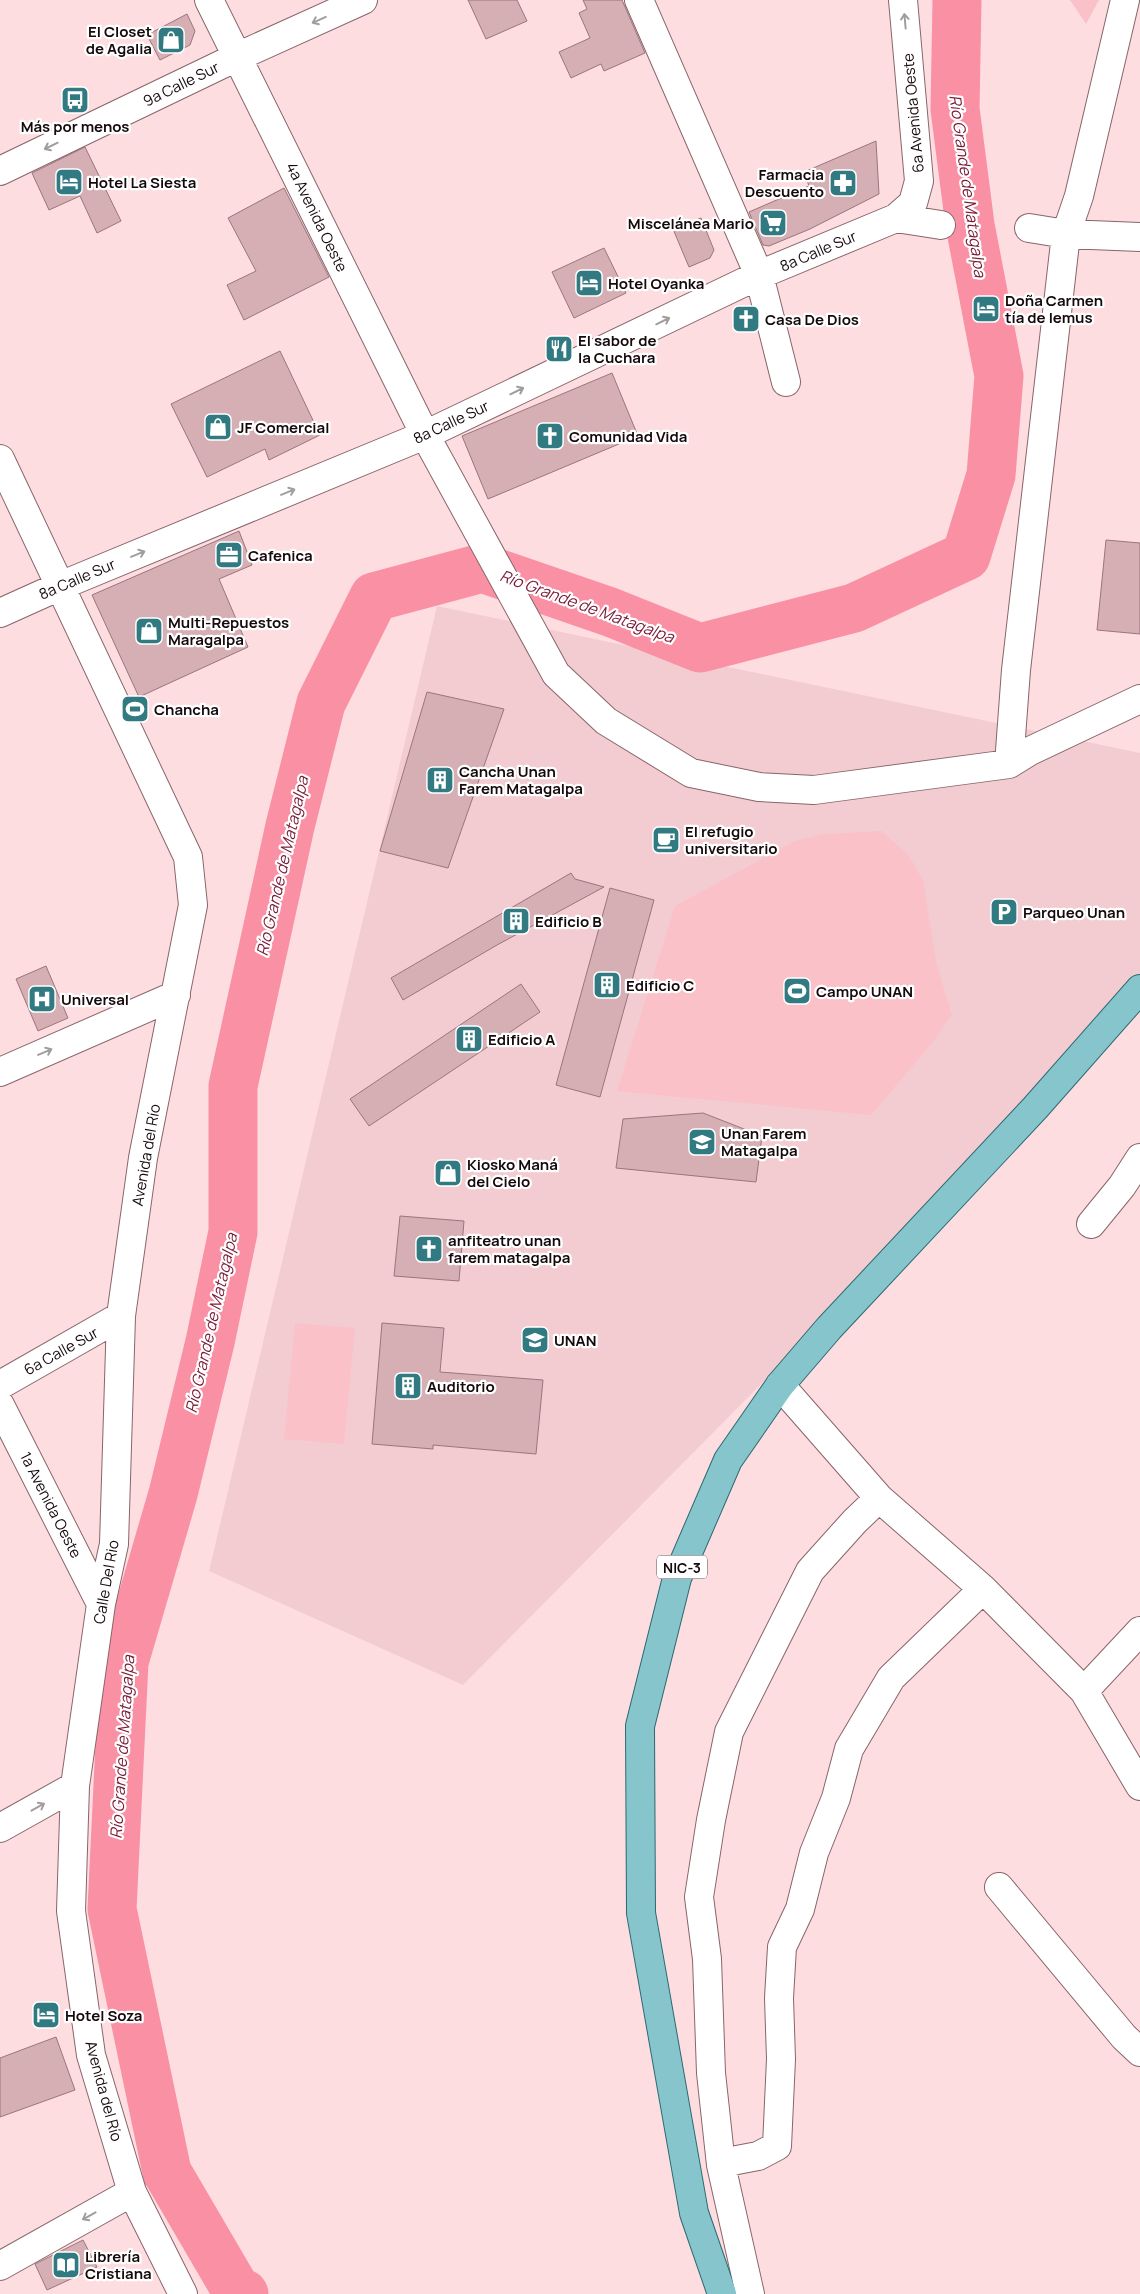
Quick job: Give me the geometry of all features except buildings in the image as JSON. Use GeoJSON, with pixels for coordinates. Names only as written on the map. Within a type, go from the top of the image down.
{"type":"FeatureCollection","features":[{"type":"Feature","properties":{"kind":"main road","name":"NIC-3"},"geometry":{"type":"LineString","coordinates":[[722,2294],[694,2213],[641,1913],[640,1726],[677,1578],[728,1460],[780,1385],[829,1328],[1136,1002]]}},
{"type":"Feature","properties":{"kind":"street","name":"4a Avenida Oeste"},"geometry":{"type":"LineString","coordinates":[[209,0],[426,435],[556,674],[606,721],[691,773],[750,785],[814,790],[1009,764]]}},
{"type":"Feature","properties":{"kind":"street","name":"9a Calle Sur"},"geometry":{"type":"LineString","coordinates":[[0,171],[237,57],[363,0]]}},
{"type":"Feature","properties":{"kind":"street"},"geometry":{"type":"LineString","coordinates":[[640,0],[759,275],[786,382]]}},
{"type":"Feature","properties":{"kind":"street","name":"6a Avenida Oeste"},"geometry":{"type":"LineString","coordinates":[[896,218],[913,203],[919,181],[903,0]]}},
{"type":"Feature","properties":{"kind":"street"},"geometry":{"type":"LineString","coordinates":[[1009,764],[1016,670],[1066,234],[1079,196],[1125,0]]}},
{"type":"Feature","properties":{"kind":"street"},"geometry":{"type":"LineString","coordinates":[[896,218],[941,225]]}},
{"type":"Feature","properties":{"kind":"street","name":"8a Calle Sur"},"geometry":{"type":"LineString","coordinates":[[0,613],[60,586],[426,435],[759,275],[896,218]]}},
{"type":"Feature","properties":{"kind":"street"},"geometry":{"type":"LineString","coordinates":[[1029,228],[1066,234],[1140,237]]}},
{"type":"Feature","properties":{"kind":"street","name":"Avenida del Río"},"geometry":{"type":"LineString","coordinates":[[0,459],[188,857],[193,905],[143,1158],[121,1316]]}},
{"type":"Feature","properties":{"kind":"street"},"geometry":{"type":"LineString","coordinates":[[1009,764],[1030,751],[1140,699]]}},
{"type":"Feature","properties":{"kind":"street"},"geometry":{"type":"LineString","coordinates":[[0,1072],[176,995]]}},
{"type":"Feature","properties":{"kind":"street"},"geometry":{"type":"LineString","coordinates":[[1091,1224],[1122,1186],[1140,1158]]}},
{"type":"Feature","properties":{"kind":"street","name":"6a Calle Sur"},"geometry":{"type":"LineString","coordinates":[[0,1385],[121,1316]]}},
{"type":"Feature","properties":{"kind":"street","name":"Calle Del Rio"},"geometry":{"type":"LineString","coordinates":[[75,1786],[101,1604],[114,1544],[121,1316]]}},
{"type":"Feature","properties":{"kind":"street"},"geometry":{"type":"LineString","coordinates":[[780,1385],[879,1498],[983,1589],[1084,1691],[1140,1786]]}},
{"type":"Feature","properties":{"kind":"street","name":"1a Avenida Oeste"},"geometry":{"type":"LineString","coordinates":[[0,1405],[101,1604]]}},
{"type":"Feature","properties":{"kind":"street"},"geometry":{"type":"LineString","coordinates":[[750,2294],[721,2165],[711,2073],[707,1958],[699,1897],[711,1820],[729,1732],[810,1571],[855,1521],[879,1498]]}},
{"type":"Feature","properties":{"kind":"street"},"geometry":{"type":"LineString","coordinates":[[721,2165],[758,2156],[777,2146],[781,2059],[779,1998],[782,1947],[800,1909],[814,1853],[836,1798],[849,1749],[891,1678],[983,1589]]}},
{"type":"Feature","properties":{"kind":"street"},"geometry":{"type":"LineString","coordinates":[[1084,1691],[1140,1631]]}},
{"type":"Feature","properties":{"kind":"street"},"geometry":{"type":"LineString","coordinates":[[0,1828],[75,1786]]}},
{"type":"Feature","properties":{"kind":"street","name":"Avenida del Río"},"geometry":{"type":"LineString","coordinates":[[75,1786],[71,1911],[91,2055],[132,2192],[183,2294]]}},
{"type":"Feature","properties":{"kind":"street"},"geometry":{"type":"LineString","coordinates":[[999,1887],[1124,2037],[1140,2052]]}},
{"type":"Feature","properties":{"kind":"street"},"geometry":{"type":"LineString","coordinates":[[0,2266],[132,2192]]}},
{"type":"Feature","properties":{"kind":"shaded area"},"geometry":{"type":"Polygon","coordinates":[[[1070,0],[1099,0],[1086,24],[1070,0]]]}},
{"type":"Feature","properties":{"kind":"shaded area","name":"UNAN"},"geometry":{"type":"Polygon","coordinates":[[[437,606],[1140,753],[1140,990],[1035,1108],[463,1685],[209,1571],[437,606]]]}},
{"type":"Feature","properties":{"kind":"shaded area","name":"Campo UNAN"},"geometry":{"type":"Polygon","coordinates":[[[882,831],[909,856],[923,880],[937,966],[952,1015],[933,1042],[871,1115],[617,1091],[675,906],[795,841],[824,834],[882,831]]]}},
{"type":"Feature","properties":{"kind":"shaded area"},"geometry":{"type":"Polygon","coordinates":[[[295,1323],[355,1328],[344,1444],[284,1439],[295,1323]]]}},
{"type":"Feature","properties":{"kind":"waterway","name":"Río Grande de Matagalpa"},"geometry":{"type":"LineString","coordinates":[[244,2294],[236,2290],[167,2172],[112,1909],[124,1662],[173,1494],[210,1342],[233,1232],[233,1086],[290,826],[321,703],[374,597],[482,568],[610,612],[700,648],[854,608],[966,556],[991,475],[999,376],[970,225],[955,109],[957,0]]}},
{"type":"Feature","properties":{"kind":"waterway"},"geometry":{"type":"LineString","coordinates":[[148,2182],[167,2172]]}},
{"type":"Feature","properties":{"kind":"place","name":"El Closet de Agalia"},"geometry":{"type":"Point","coordinates":[171,40]}},
{"type":"Feature","properties":{"kind":"place","name":"Más por menos"},"geometry":{"type":"Point","coordinates":[75,100]}},
{"type":"Feature","properties":{"kind":"place","name":"Hotel La Siesta"},"geometry":{"type":"Point","coordinates":[69,182]}},
{"type":"Feature","properties":{"kind":"place","name":"Farmacia Descuento"},"geometry":{"type":"Point","coordinates":[843,183]}},
{"type":"Feature","properties":{"kind":"place","name":"Miscelánea Mario"},"geometry":{"type":"Point","coordinates":[773,223]}},
{"type":"Feature","properties":{"kind":"place","name":"Hotel Oyanka"},"geometry":{"type":"Point","coordinates":[589,283]}},
{"type":"Feature","properties":{"kind":"place","name":"Doña Carmen tía de lemus"},"geometry":{"type":"Point","coordinates":[986,309]}},
{"type":"Feature","properties":{"kind":"place","name":"Casa De Dios"},"geometry":{"type":"Point","coordinates":[746,319]}},
{"type":"Feature","properties":{"kind":"place","name":"El sabor de la Cuchara"},"geometry":{"type":"Point","coordinates":[559,349]}},
{"type":"Feature","properties":{"kind":"place","name":"JF Comercial"},"geometry":{"type":"Point","coordinates":[218,427]}},
{"type":"Feature","properties":{"kind":"place","name":"Comunidad Vida"},"geometry":{"type":"Point","coordinates":[550,436]}},
{"type":"Feature","properties":{"kind":"place","name":"Cafenica"},"geometry":{"type":"Point","coordinates":[229,555]}},
{"type":"Feature","properties":{"kind":"place","name":"Multi-Repuestos Maragalpa"},"geometry":{"type":"Point","coordinates":[149,631]}},
{"type":"Feature","properties":{"kind":"place","name":"Chancha"},"geometry":{"type":"Point","coordinates":[135,709]}},
{"type":"Feature","properties":{"kind":"place","name":"Cancha Unan Farem Matagalpa"},"geometry":{"type":"Point","coordinates":[440,780]}},
{"type":"Feature","properties":{"kind":"place","name":"El refugio universitario"},"geometry":{"type":"Point","coordinates":[666,840]}},
{"type":"Feature","properties":{"kind":"place","name":"Parqueo Unan"},"geometry":{"type":"Point","coordinates":[1004,912]}},
{"type":"Feature","properties":{"kind":"place","name":"Edificio B"},"geometry":{"type":"Point","coordinates":[516,921]}},
{"type":"Feature","properties":{"kind":"place","name":"Edificio C"},"geometry":{"type":"Point","coordinates":[607,985]}},
{"type":"Feature","properties":{"kind":"place","name":"Campo UNAN"},"geometry":{"type":"Point","coordinates":[797,991]}},
{"type":"Feature","properties":{"kind":"place","name":"Universal"},"geometry":{"type":"Point","coordinates":[42,999]}},
{"type":"Feature","properties":{"kind":"place","name":"Edificio A"},"geometry":{"type":"Point","coordinates":[469,1039]}},
{"type":"Feature","properties":{"kind":"place","name":"Unan Farem Matagalpa"},"geometry":{"type":"Point","coordinates":[702,1142]}},
{"type":"Feature","properties":{"kind":"place","name":"Kiosko Maná del Cielo"},"geometry":{"type":"Point","coordinates":[448,1173]}},
{"type":"Feature","properties":{"kind":"place","name":"anfiteatro unan farem matagalpa"},"geometry":{"type":"Point","coordinates":[429,1249]}},
{"type":"Feature","properties":{"kind":"place","name":"UNAN"},"geometry":{"type":"Point","coordinates":[535,1340]}},
{"type":"Feature","properties":{"kind":"place","name":"Auditorio"},"geometry":{"type":"Point","coordinates":[408,1386]}},
{"type":"Feature","properties":{"kind":"place","name":"Hotel Soza"},"geometry":{"type":"Point","coordinates":[46,2015]}},
{"type":"Feature","properties":{"kind":"place","name":"Librería Cristiana"},"geometry":{"type":"Point","coordinates":[66,2265]}}]}
